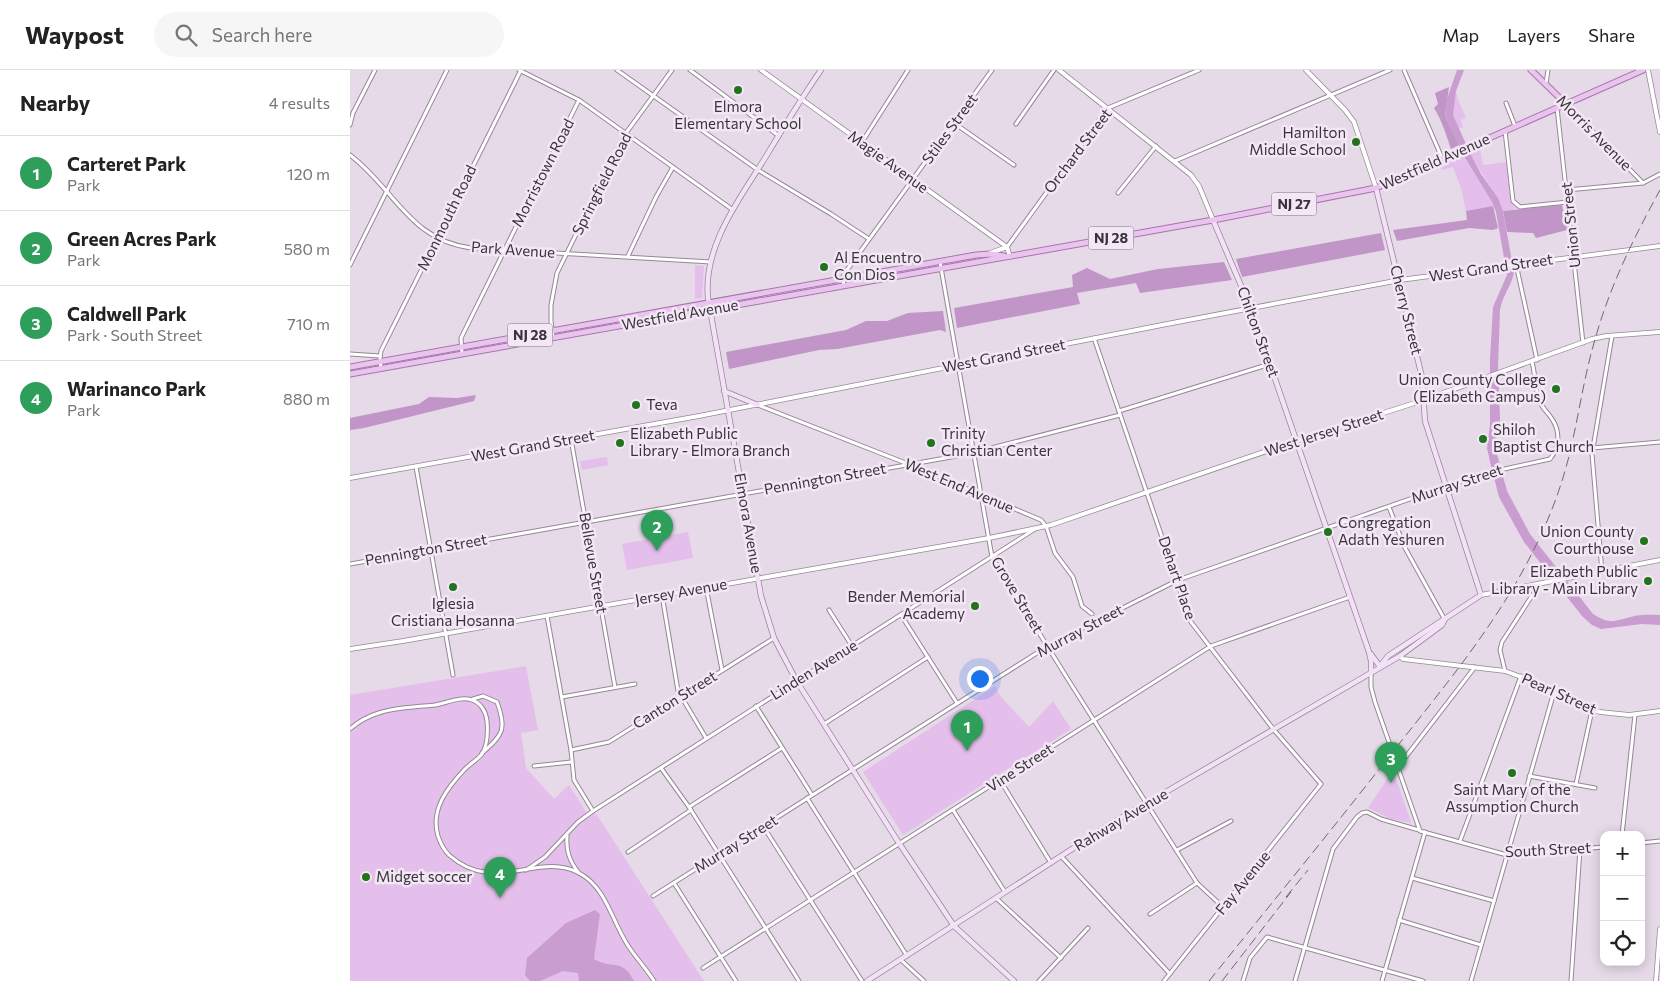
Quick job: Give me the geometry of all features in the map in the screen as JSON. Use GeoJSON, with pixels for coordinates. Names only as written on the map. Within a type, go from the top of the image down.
{"type":"FeatureCollection","features":[{"type":"Feature","properties":{"kind":"main road","name":"Elmora Avenue"},"geometry":{"type":"LineString","coordinates":[[821,70],[733,210],[719,236],[710,262],[708,285],[710,310],[761,596],[774,638],[796,680],[900,844],[954,926],[1014,981]]}},
{"type":"Feature","properties":{"kind":"main road","name":"Morris Avenue"},"geometry":{"type":"LineString","coordinates":[[1531,70],[1566,104]]}},
{"type":"Feature","properties":{"kind":"main road","name":"Westfield Avenue"},"geometry":{"type":"LineString","coordinates":[[350,374],[1010,257],[1376,188],[1643,70]]}},
{"type":"Feature","properties":{"kind":"main road","name":"Cherry Street"},"geometry":{"type":"LineString","coordinates":[[1376,188],[1400,280],[1422,377],[1425,421],[1481,595]]}},
{"type":"Feature","properties":{"kind":"main road","name":"Chilton Street"},"geometry":{"type":"LineString","coordinates":[[1213,220],[1251,309],[1370,653],[1371,674]]}},
{"type":"Feature","properties":{"kind":"main road","name":"Westfield Avenue"},"geometry":{"type":"LineString","coordinates":[[350,367],[380,359],[461,347],[976,255],[991,254],[1010,257]]}},
{"type":"Feature","properties":{"kind":"main road"},"geometry":{"type":"LineString","coordinates":[[786,289],[787,296]]}},
{"type":"Feature","properties":{"kind":"main road"},"geometry":{"type":"LineString","coordinates":[[631,317],[632,323]]}},
{"type":"Feature","properties":{"kind":"main road"},"geometry":{"type":"LineString","coordinates":[[724,391],[758,405]]}},
{"type":"Feature","properties":{"kind":"main road","name":"Rahway Avenue"},"geometry":{"type":"LineString","coordinates":[[1380,667],[1388,656],[1481,595]]}},
{"type":"Feature","properties":{"kind":"main road","name":"Rahway Avenue"},"geometry":{"type":"LineString","coordinates":[[867,981],[1114,822],[1400,656],[1442,625],[1444,620]]}},
{"type":"Feature","properties":{"kind":"main road"},"geometry":{"type":"LineString","coordinates":[[1400,656],[1401,651],[1415,638]]}},
{"type":"Feature","properties":{"kind":"main road","name":"Chilton Street"},"geometry":{"type":"LineString","coordinates":[[1370,653],[1380,667]]}},
{"type":"Feature","properties":{"kind":"street"},"geometry":{"type":"LineString","coordinates":[[350,125],[353,113],[375,70]]}},
{"type":"Feature","properties":{"kind":"street"},"geometry":{"type":"LineString","coordinates":[[350,265],[446,70]]}},
{"type":"Feature","properties":{"kind":"street"},"geometry":{"type":"LineString","coordinates":[[520,70],[579,100],[733,210]]}},
{"type":"Feature","properties":{"kind":"street","name":"Monmouth Road"},"geometry":{"type":"LineString","coordinates":[[380,359],[520,70]]}},
{"type":"Feature","properties":{"kind":"street"},"geometry":{"type":"LineString","coordinates":[[617,70],[758,170],[869,239]]}},
{"type":"Feature","properties":{"kind":"street","name":"Springfield Road"},"geometry":{"type":"LineString","coordinates":[[553,337],[550,316],[557,273],[626,134],[672,70]]}},
{"type":"Feature","properties":{"kind":"street"},"geometry":{"type":"LineString","coordinates":[[690,70],[779,136]]}},
{"type":"Feature","properties":{"kind":"street","name":"Magie Avenue"},"geometry":{"type":"LineString","coordinates":[[761,70],[1007,247]]}},
{"type":"Feature","properties":{"kind":"street"},"geometry":{"type":"LineString","coordinates":[[862,142],[908,70]]}},
{"type":"Feature","properties":{"kind":"street","name":"Stiles Street"},"geometry":{"type":"LineString","coordinates":[[843,279],[844,274],[992,70]]}},
{"type":"Feature","properties":{"kind":"street"},"geometry":{"type":"LineString","coordinates":[[1016,124],[1054,70]]}},
{"type":"Feature","properties":{"kind":"street","name":"Orchard Street"},"geometry":{"type":"LineString","coordinates":[[1007,247],[1108,108],[1199,70]]}},
{"type":"Feature","properties":{"kind":"street","name":"Cherry Street"},"geometry":{"type":"LineString","coordinates":[[1306,70],[1354,122],[1376,188]]}},
{"type":"Feature","properties":{"kind":"street"},"geometry":{"type":"LineString","coordinates":[[1175,161],[1390,70]]}},
{"type":"Feature","properties":{"kind":"street"},"geometry":{"type":"LineString","coordinates":[[1404,70],[1443,159]]}},
{"type":"Feature","properties":{"kind":"street"},"geometry":{"type":"LineString","coordinates":[[1546,85],[1548,70]]}},
{"type":"Feature","properties":{"kind":"street"},"geometry":{"type":"LineString","coordinates":[[1648,70],[1660,132]]}},
{"type":"Feature","properties":{"kind":"street","name":"Chilton Street"},"geometry":{"type":"LineString","coordinates":[[1062,71],[1196,179],[1213,220]]}},
{"type":"Feature","properties":{"kind":"street","name":"Morristown Road"},"geometry":{"type":"LineString","coordinates":[[462,354],[461,338],[579,100]]}},
{"type":"Feature","properties":{"kind":"street"},"geometry":{"type":"LineString","coordinates":[[1506,103],[1515,126]]}},
{"type":"Feature","properties":{"kind":"street","name":"Morris Avenue"},"geometry":{"type":"LineString","coordinates":[[1566,104],[1643,183],[1660,174]]}},
{"type":"Feature","properties":{"kind":"street","name":"Union Street"},"geometry":{"type":"LineString","coordinates":[[1557,108],[1583,343]]}},
{"type":"Feature","properties":{"kind":"street"},"geometry":{"type":"LineString","coordinates":[[954,123],[1014,165]]}},
{"type":"Feature","properties":{"kind":"street"},"geometry":{"type":"LineString","coordinates":[[1505,131],[1513,201],[1520,207],[1568,202]]}},
{"type":"Feature","properties":{"kind":"street"},"geometry":{"type":"LineString","coordinates":[[1118,193],[1156,146]]}},
{"type":"Feature","properties":{"kind":"street","name":"Park Avenue"},"geometry":{"type":"LineString","coordinates":[[350,155],[370,172],[416,224],[437,238],[466,247],[710,262]]}},
{"type":"Feature","properties":{"kind":"street"},"geometry":{"type":"LineString","coordinates":[[628,256],[656,197],[673,167]]}},
{"type":"Feature","properties":{"kind":"street"},"geometry":{"type":"LineString","coordinates":[[1567,190],[1643,183]]}},
{"type":"Feature","properties":{"kind":"street","name":"West Grand Street"},"geometry":{"type":"LineString","coordinates":[[350,478],[728,411],[1094,338],[1400,280],[1660,246]]}},
{"type":"Feature","properties":{"kind":"street"},"geometry":{"type":"LineString","coordinates":[[976,255],[1001,251],[1007,247],[1010,257]]}},
{"type":"Feature","properties":{"kind":"street","name":"Grove Street"},"geometry":{"type":"LineString","coordinates":[[940,262],[992,557],[1197,883],[1223,907]]}},
{"type":"Feature","properties":{"kind":"street"},"geometry":{"type":"LineString","coordinates":[[1515,264],[1538,360]]}},
{"type":"Feature","properties":{"kind":"street"},"geometry":{"type":"LineString","coordinates":[[843,279],[844,286]]}},
{"type":"Feature","properties":{"kind":"street","name":"West Jersey Street"},"geometry":{"type":"LineString","coordinates":[[1046,526],[1489,378],[1583,343],[1612,336],[1660,332]]}},
{"type":"Feature","properties":{"kind":"street"},"geometry":{"type":"LineString","coordinates":[[1602,572],[1592,448],[1612,336]]}},
{"type":"Feature","properties":{"kind":"street","name":"Dehart Place"},"geometry":{"type":"LineString","coordinates":[[1094,338],[1191,622],[1274,730],[1321,784]]}},
{"type":"Feature","properties":{"kind":"street"},"geometry":{"type":"LineString","coordinates":[[350,354],[380,359],[381,368]]}},
{"type":"Feature","properties":{"kind":"street","name":"Murray Street"},"geometry":{"type":"LineString","coordinates":[[653,896],[1048,646],[1178,580],[1447,486],[1502,469],[1551,458],[1557,448],[1558,434],[1553,420],[1543,409],[1538,396],[1532,362]]}},
{"type":"Feature","properties":{"kind":"street","name":"Pennington Street"},"geometry":{"type":"LineString","coordinates":[[350,564],[974,453],[1120,413],[1270,364]]}},
{"type":"Feature","properties":{"kind":"street","name":"West End Avenue"},"geometry":{"type":"LineString","coordinates":[[758,405],[908,464],[1038,519],[1044,522],[1046,526]]}},
{"type":"Feature","properties":{"kind":"street","name":"Bellevue Street"},"geometry":{"type":"LineString","coordinates":[[571,439],[615,687]]}},
{"type":"Feature","properties":{"kind":"street"},"geometry":{"type":"LineString","coordinates":[[1592,448],[1660,442]]}},
{"type":"Feature","properties":{"kind":"street"},"geometry":{"type":"LineString","coordinates":[[416,467],[453,675]]}},
{"type":"Feature","properties":{"kind":"street"},"geometry":{"type":"LineString","coordinates":[[1389,507],[1404,546],[1444,620]]}},
{"type":"Feature","properties":{"kind":"street"},"geometry":{"type":"LineString","coordinates":[[1046,526],[1055,553],[1073,577],[1082,606],[1092,614]]}},
{"type":"Feature","properties":{"kind":"street","name":"Jersey Avenue"},"geometry":{"type":"LineString","coordinates":[[350,649],[662,596],[989,538],[1046,526]]}},
{"type":"Feature","properties":{"kind":"street","name":"Linden Avenue"},"geometry":{"type":"LineString","coordinates":[[526,870],[546,857],[578,822],[593,811],[1035,529]]}},
{"type":"Feature","properties":{"kind":"street","name":"Rahway Avenue"},"geometry":{"type":"LineString","coordinates":[[1481,595],[1535,586],[1660,560]]}},
{"type":"Feature","properties":{"kind":"street"},"geometry":{"type":"LineString","coordinates":[[1505,671],[1500,650],[1502,642],[1535,590],[1535,586]]}},
{"type":"Feature","properties":{"kind":"street"},"geometry":{"type":"LineString","coordinates":[[706,588],[722,670]]}},
{"type":"Feature","properties":{"kind":"street"},"geometry":{"type":"LineString","coordinates":[[662,596],[681,696],[706,738]]}},
{"type":"Feature","properties":{"kind":"street","name":"Vine Street"},"geometry":{"type":"LineString","coordinates":[[703,968],[1211,646],[1351,597]]}},
{"type":"Feature","properties":{"kind":"street"},"geometry":{"type":"LineString","coordinates":[[829,610],[852,646]]}},
{"type":"Feature","properties":{"kind":"street"},"geometry":{"type":"LineString","coordinates":[[901,615],[957,703]]}},
{"type":"Feature","properties":{"kind":"street"},"geometry":{"type":"LineString","coordinates":[[547,616],[571,750],[574,780],[593,811]]}},
{"type":"Feature","properties":{"kind":"street","name":"Canton Street"},"geometry":{"type":"LineString","coordinates":[[571,750],[609,742],[774,638]]}},
{"type":"Feature","properties":{"kind":"street","name":"Pearl Street"},"geometry":{"type":"LineString","coordinates":[[1400,656],[1403,659],[1505,671],[1545,686],[1592,710],[1611,714],[1635,715],[1660,711]]}},
{"type":"Feature","properties":{"kind":"street"},"geometry":{"type":"LineString","coordinates":[[824,724],[928,658]]}},
{"type":"Feature","properties":{"kind":"street"},"geometry":{"type":"LineString","coordinates":[[1398,767],[1476,667]]}},
{"type":"Feature","properties":{"kind":"street"},"geometry":{"type":"LineString","coordinates":[[1371,674],[1371,687],[1375,702],[1420,831]]}},
{"type":"Feature","properties":{"kind":"street"},"geometry":{"type":"LineString","coordinates":[[1460,841],[1520,676]]}},
{"type":"Feature","properties":{"kind":"street"},"geometry":{"type":"LineString","coordinates":[[562,696],[635,684]]}},
{"type":"Feature","properties":{"kind":"street"},"geometry":{"type":"LineString","coordinates":[[1471,981],[1554,692]]}},
{"type":"Feature","properties":{"kind":"street"},"geometry":{"type":"LineString","coordinates":[[350,729],[372,714],[396,708],[436,704],[460,699],[470,700],[483,696],[497,702],[503,718],[502,732],[494,743],[450,786],[440,801],[436,821],[439,840],[449,855],[466,866],[485,873],[496,874],[548,867],[559,867],[580,873]]}},
{"type":"Feature","properties":{"kind":"street"},"geometry":{"type":"LineString","coordinates":[[470,700],[482,708],[487,717],[487,738],[482,753]]}},
{"type":"Feature","properties":{"kind":"street"},"geometry":{"type":"LineString","coordinates":[[756,706],[812,795]]}},
{"type":"Feature","properties":{"kind":"street"},"geometry":{"type":"LineString","coordinates":[[1576,784],[1592,710]]}},
{"type":"Feature","properties":{"kind":"street"},"geometry":{"type":"LineString","coordinates":[[1622,831],[1635,715]]}},
{"type":"Feature","properties":{"kind":"street"},"geometry":{"type":"LineString","coordinates":[[628,852],[782,748]]}},
{"type":"Feature","properties":{"kind":"street"},"geometry":{"type":"LineString","coordinates":[[534,766],[571,762]]}},
{"type":"Feature","properties":{"kind":"street"},"geometry":{"type":"LineString","coordinates":[[661,768],[690,809],[799,981]]}},
{"type":"Feature","properties":{"kind":"street"},"geometry":{"type":"LineString","coordinates":[[1529,776],[1595,788]]}},
{"type":"Feature","properties":{"kind":"street"},"geometry":{"type":"LineString","coordinates":[[1000,780],[1051,863]]}},
{"type":"Feature","properties":{"kind":"street","name":"Fay Avenue"},"geometry":{"type":"LineString","coordinates":[[1164,981],[1321,784]]}},
{"type":"Feature","properties":{"kind":"street"},"geometry":{"type":"LineString","coordinates":[[807,798],[906,956]]}},
{"type":"Feature","properties":{"kind":"street"},"geometry":{"type":"LineString","coordinates":[[953,810],[1005,892]]}},
{"type":"Feature","properties":{"kind":"street"},"geometry":{"type":"LineString","coordinates":[[1295,981],[1333,849],[1358,817],[1362,813],[1368,812],[1381,819],[1420,831]]}},
{"type":"Feature","properties":{"kind":"street"},"geometry":{"type":"LineString","coordinates":[[1177,850],[1231,821]]}},
{"type":"Feature","properties":{"kind":"street"},"geometry":{"type":"LineString","coordinates":[[763,826],[862,981]]}},
{"type":"Feature","properties":{"kind":"street","name":"South Street"},"geometry":{"type":"LineString","coordinates":[[1420,831],[1507,855],[1600,847]]}},
{"type":"Feature","properties":{"kind":"street"},"geometry":{"type":"LineString","coordinates":[[1382,981],[1425,832]]}},
{"type":"Feature","properties":{"kind":"street"},"geometry":{"type":"LineString","coordinates":[[567,835],[566,848],[573,865],[603,897],[627,944],[654,981]]}},
{"type":"Feature","properties":{"kind":"street"},"geometry":{"type":"LineString","coordinates":[[1645,843],[1660,841]]}},
{"type":"Feature","properties":{"kind":"street"},"geometry":{"type":"LineString","coordinates":[[1570,981],[1580,849]]}},
{"type":"Feature","properties":{"kind":"street"},"geometry":{"type":"LineString","coordinates":[[1061,856],[1170,974]]}},
{"type":"Feature","properties":{"kind":"street"},"geometry":{"type":"LineString","coordinates":[[1412,878],[1494,901]]}},
{"type":"Feature","properties":{"kind":"street"},"geometry":{"type":"LineString","coordinates":[[674,883],[736,981]]}},
{"type":"Feature","properties":{"kind":"street"},"geometry":{"type":"LineString","coordinates":[[1150,914],[1197,883]]}},
{"type":"Feature","properties":{"kind":"street"},"geometry":{"type":"LineString","coordinates":[[996,898],[1061,958]]}},
{"type":"Feature","properties":{"kind":"street"},"geometry":{"type":"LineString","coordinates":[[1400,920],[1481,945]]}},
{"type":"Feature","properties":{"kind":"street"},"geometry":{"type":"LineString","coordinates":[[1039,981],[1088,928]]}},
{"type":"Feature","properties":{"kind":"street"},"geometry":{"type":"LineString","coordinates":[[1656,981],[1660,929]]}},
{"type":"Feature","properties":{"kind":"street"},"geometry":{"type":"LineString","coordinates":[[1243,981],[1250,958],[1267,936],[1423,981]]}},
{"type":"Feature","properties":{"kind":"street"},"geometry":{"type":"LineString","coordinates":[[901,960],[924,981]]}},
{"type":"Feature","properties":{"kind":"shaded area"},"geometry":{"type":"Polygon","coordinates":[[[1457,70],[1464,70],[1456,91],[1453,115],[1481,174],[1498,198],[1503,211],[1514,273],[1500,310],[1498,367],[1500,419],[1495,447],[1507,491],[1530,534],[1593,614],[1608,621],[1616,621],[1638,615],[1660,615],[1660,625],[1642,624],[1601,629],[1592,625],[1582,616],[1524,542],[1499,497],[1487,448],[1490,425],[1490,359],[1493,307],[1507,275],[1496,212],[1464,156],[1445,115],[1447,99],[1457,70]]]}},
{"type":"Feature","properties":{"kind":"shaded area"},"geometry":{"type":"Polygon","coordinates":[[[1449,87],[1445,115],[1459,145],[1451,149],[1442,123],[1434,108],[1438,104],[1435,93],[1449,87]]]}},
{"type":"Feature","properties":{"kind":"shaded area"},"geometry":{"type":"Polygon","coordinates":[[[1456,91],[1466,118],[1461,120],[1463,127],[1458,129],[1453,114],[1456,91]]]}},
{"type":"Feature","properties":{"kind":"shaded area"},"geometry":{"type":"Polygon","coordinates":[[[1480,148],[1483,165],[1506,162],[1511,203],[1517,209],[1503,211],[1470,153],[1480,148]]]}},
{"type":"Feature","properties":{"kind":"shaded area"},"geometry":{"type":"Polygon","coordinates":[[[1464,156],[1493,206],[1466,211],[1461,188],[1453,167],[1442,170],[1441,166],[1464,156]]]}},
{"type":"Feature","properties":{"kind":"shaded area"},"geometry":{"type":"Polygon","coordinates":[[[1562,205],[1567,230],[1536,238],[1533,233],[1507,232],[1503,211],[1562,205]]]}},
{"type":"Feature","properties":{"kind":"shaded area"},"geometry":{"type":"Polygon","coordinates":[[[1493,206],[1498,228],[1493,230],[1469,228],[1397,241],[1393,230],[1467,220],[1466,211],[1493,206]]]}},
{"type":"Feature","properties":{"kind":"shaded area"},"geometry":{"type":"Polygon","coordinates":[[[1381,233],[1385,250],[1242,277],[1236,259],[1381,233]]]}},
{"type":"Feature","properties":{"kind":"shaded area"},"geometry":{"type":"Polygon","coordinates":[[[1224,262],[1232,280],[1140,293],[1136,283],[1077,293],[1080,304],[957,328],[954,308],[1073,287],[1072,275],[1087,268],[1110,279],[1158,269],[1224,262]]]}},
{"type":"Feature","properties":{"kind":"shaded area"},"geometry":{"type":"Polygon","coordinates":[[[695,265],[704,266],[702,298],[695,299],[695,265]]]}},
{"type":"Feature","properties":{"kind":"shaded area"},"geometry":{"type":"Polygon","coordinates":[[[943,311],[946,332],[940,330],[837,349],[819,350],[729,369],[726,352],[846,330],[866,321],[887,321],[908,313],[943,311]]]}},
{"type":"Feature","properties":{"kind":"shaded area"},"geometry":{"type":"Polygon","coordinates":[[[476,395],[474,401],[350,430],[350,418],[419,404],[429,397],[457,398],[476,395]]]}},
{"type":"Feature","properties":{"kind":"shaded area"},"geometry":{"type":"Polygon","coordinates":[[[607,457],[608,465],[582,470],[580,461],[607,457]]]}},
{"type":"Feature","properties":{"kind":"shaded area"},"geometry":{"type":"Polygon","coordinates":[[[688,532],[693,558],[627,570],[622,544],[688,532]]]}},
{"type":"Feature","properties":{"kind":"shaded area"},"geometry":{"type":"Polygon","coordinates":[[[526,666],[538,730],[521,733],[526,768],[554,799],[569,785],[587,813],[597,815],[704,981],[350,981],[350,695],[526,666]]]}},
{"type":"Feature","properties":{"kind":"shaded area"},"geometry":{"type":"Polygon","coordinates":[[[995,686],[1001,697],[1029,727],[1053,701],[1071,729],[903,835],[863,772],[995,686]]]}},
{"type":"Feature","properties":{"kind":"shaded area"},"geometry":{"type":"Polygon","coordinates":[[[1393,770],[1411,823],[1391,819],[1368,808],[1393,770]]]}},
{"type":"Feature","properties":{"kind":"shaded area"},"geometry":{"type":"Polygon","coordinates":[[[595,910],[600,914],[594,959],[621,966],[630,974],[634,981],[579,981],[578,973],[563,971],[540,981],[530,981],[525,975],[527,958],[566,923],[595,910]]]}},
{"type":"Feature","properties":{"kind":"railway"},"geometry":{"type":"LineString","coordinates":[[1209,981],[1454,673],[1492,622],[1525,567],[1548,520],[1562,480],[1572,445],[1590,357],[1614,283],[1631,245],[1660,190]]}},
{"type":"Feature","properties":{"kind":"railway"},"geometry":{"type":"LineString","coordinates":[[1286,897],[1308,870]]}},
{"type":"Feature","properties":{"kind":"railway"},"geometry":{"type":"LineString","coordinates":[[1222,981],[1291,892]]}},
{"type":"Feature","properties":{"kind":"place","name":"Elmora Elementary School"},"geometry":{"type":"Point","coordinates":[738,90]}},
{"type":"Feature","properties":{"kind":"place","name":"Hamilton Middle School"},"geometry":{"type":"Point","coordinates":[1356,142]}},
{"type":"Feature","properties":{"kind":"place","name":"Al Encuentro Con Dios"},"geometry":{"type":"Point","coordinates":[824,267]}},
{"type":"Feature","properties":{"kind":"place","name":"Union County College (Elizabeth Campus)"},"geometry":{"type":"Point","coordinates":[1556,389]}},
{"type":"Feature","properties":{"kind":"place","name":"Teva"},"geometry":{"type":"Point","coordinates":[636,405]}},
{"type":"Feature","properties":{"kind":"place","name":"Shiloh Baptist Church"},"geometry":{"type":"Point","coordinates":[1483,439]}},
{"type":"Feature","properties":{"kind":"place","name":"Elizabeth Public Library - Elmora Branch"},"geometry":{"type":"Point","coordinates":[620,443]}},
{"type":"Feature","properties":{"kind":"place","name":"Trinity Christian Center"},"geometry":{"type":"Point","coordinates":[931,443]}},
{"type":"Feature","properties":{"kind":"place","name":"Congregation Adath Yeshuren"},"geometry":{"type":"Point","coordinates":[1328,532]}},
{"type":"Feature","properties":{"kind":"place","name":"Union County Courthouse"},"geometry":{"type":"Point","coordinates":[1644,541]}},
{"type":"Feature","properties":{"kind":"place","name":"Green Acres Park"},"geometry":{"type":"Point","coordinates":[657,551]}},
{"type":"Feature","properties":{"kind":"place","name":"Elizabeth Public Library - Main Library"},"geometry":{"type":"Point","coordinates":[1648,581]}},
{"type":"Feature","properties":{"kind":"place","name":"Iglesia Cristiana Hosanna"},"geometry":{"type":"Point","coordinates":[453,587]}},
{"type":"Feature","properties":{"kind":"place","name":"Bender Memorial Academy"},"geometry":{"type":"Point","coordinates":[975,606]}},
{"type":"Feature","properties":{"kind":"place","name":"Carteret Park"},"geometry":{"type":"Point","coordinates":[967,751]}},
{"type":"Feature","properties":{"kind":"place","name":"Saint Mary of the Assumption Church"},"geometry":{"type":"Point","coordinates":[1512,773]}},
{"type":"Feature","properties":{"kind":"place","name":"Caldwell Park"},"geometry":{"type":"Point","coordinates":[1391,783]}},
{"type":"Feature","properties":{"kind":"place","name":"Midget soccer"},"geometry":{"type":"Point","coordinates":[366,877]}},
{"type":"Feature","properties":{"kind":"place","name":"Warinanco Park"},"geometry":{"type":"Point","coordinates":[500,898]}}]}
